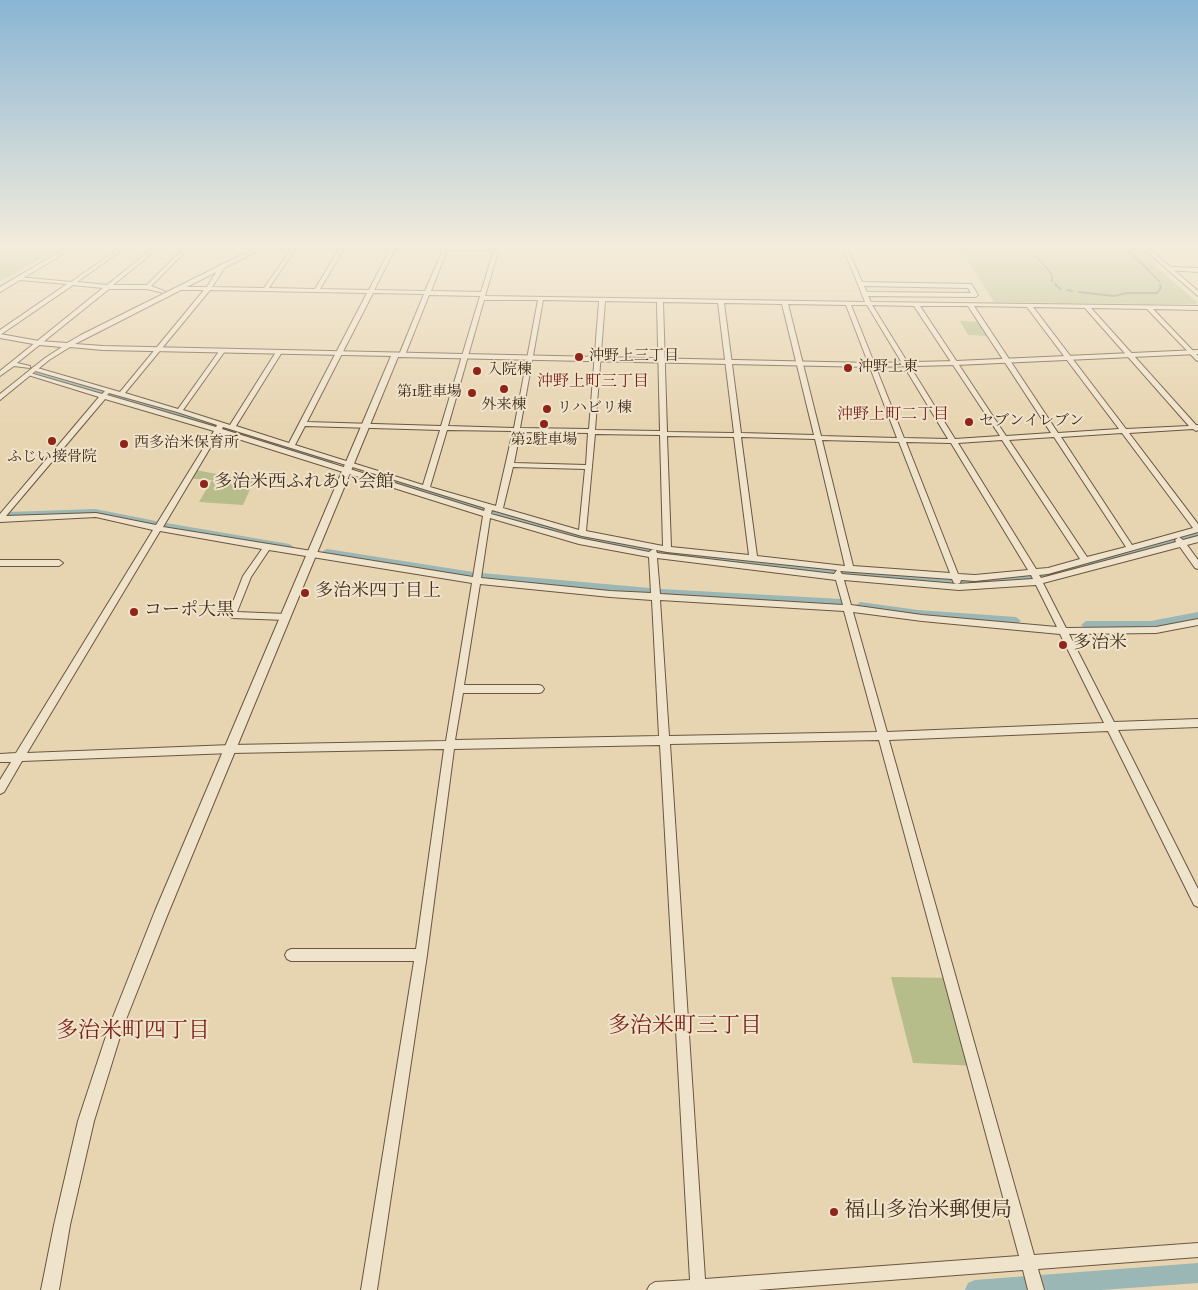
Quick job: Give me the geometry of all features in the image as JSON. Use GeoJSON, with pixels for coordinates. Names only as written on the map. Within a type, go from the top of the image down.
{"type":"FeatureCollection","features":[{"type":"Feature","properties":{"kind":"street"},"geometry":{"type":"LineString","coordinates":[[0,335],[41,305]]}},
{"type":"Feature","properties":{"kind":"street"},"geometry":{"type":"LineString","coordinates":[[0,374],[87,305]]}},
{"type":"Feature","properties":{"kind":"street"},"geometry":{"type":"LineString","coordinates":[[0,398],[59,344],[136,305]]}},
{"type":"Feature","properties":{"kind":"street"},"geometry":{"type":"LineString","coordinates":[[0,391],[68,345],[146,305]]}},
{"type":"Feature","properties":{"kind":"street"},"geometry":{"type":"LineString","coordinates":[[121,394],[195,305]]}},
{"type":"Feature","properties":{"kind":"street"},"geometry":{"type":"LineString","coordinates":[[290,449],[363,305]]}},
{"type":"Feature","properties":{"kind":"street"},"geometry":{"type":"LineString","coordinates":[[50,1290],[62,1225],[86,1121],[116,1027],[160,916],[365,426],[421,305]]}},
{"type":"Feature","properties":{"kind":"street"},"geometry":{"type":"LineString","coordinates":[[424,491],[481,305]]}},
{"type":"Feature","properties":{"kind":"street"},"geometry":{"type":"LineString","coordinates":[[499,510],[510,465],[515,430],[540,305]]}},
{"type":"Feature","properties":{"kind":"street"},"geometry":{"type":"LineString","coordinates":[[582,533],[601,305]]}},
{"type":"Feature","properties":{"kind":"street"},"geometry":{"type":"LineString","coordinates":[[660,305],[667,549]]}},
{"type":"Feature","properties":{"kind":"street"},"geometry":{"type":"LineString","coordinates":[[721,305],[753,559]]}},
{"type":"Feature","properties":{"kind":"street"},"geometry":{"type":"LineString","coordinates":[[786,305],[850,569]]}},
{"type":"Feature","properties":{"kind":"street"},"geometry":{"type":"LineString","coordinates":[[848,305],[957,582]]}},
{"type":"Feature","properties":{"kind":"street"},"geometry":{"type":"LineString","coordinates":[[870,305],[1036,578],[1198,901]]}},
{"type":"Feature","properties":{"kind":"street"},"geometry":{"type":"LineString","coordinates":[[917,305],[1085,560]]}},
{"type":"Feature","properties":{"kind":"street"},"geometry":{"type":"LineString","coordinates":[[970,305],[1130,547]]}},
{"type":"Feature","properties":{"kind":"street"},"geometry":{"type":"LineString","coordinates":[[982,305],[1198,308]]}},
{"type":"Feature","properties":{"kind":"street"},"geometry":{"type":"LineString","coordinates":[[12,364],[220,427],[580,541],[837,572],[957,582],[1036,578],[1178,539],[1198,529],[1028,306]]}},
{"type":"Feature","properties":{"kind":"street"},"geometry":{"type":"LineString","coordinates":[[1088,306],[1130,356],[1197,428]]}},
{"type":"Feature","properties":{"kind":"street"},"geometry":{"type":"LineString","coordinates":[[1148,307],[1195,352],[1198,359]]}},
{"type":"Feature","properties":{"kind":"street"},"geometry":{"type":"LineString","coordinates":[[0,335],[39,344],[160,349],[800,364],[906,365],[1195,352]]}},
{"type":"Feature","properties":{"kind":"street"},"geometry":{"type":"LineString","coordinates":[[179,411],[222,351]]}},
{"type":"Feature","properties":{"kind":"street"},"geometry":{"type":"LineString","coordinates":[[232,427],[279,352]]}},
{"type":"Feature","properties":{"kind":"street"},"geometry":{"type":"LineString","coordinates":[[106,393],[121,394],[179,411],[220,427],[232,427],[290,449]]}},
{"type":"Feature","properties":{"kind":"street"},"geometry":{"type":"LineString","coordinates":[[0,519],[106,393]]}},
{"type":"Feature","properties":{"kind":"street"},"geometry":{"type":"LineString","coordinates":[[303,424],[952,441],[1197,428]]}},
{"type":"Feature","properties":{"kind":"street"},"geometry":{"type":"LineString","coordinates":[[0,789],[220,427]]}},
{"type":"Feature","properties":{"kind":"street"},"geometry":{"type":"LineString","coordinates":[[510,465],[589,467]]}},
{"type":"Feature","properties":{"kind":"street"},"geometry":{"type":"LineString","coordinates":[[488,511],[499,510],[653,551],[667,549],[753,559],[837,572],[850,569],[957,582]]}},
{"type":"Feature","properties":{"kind":"street"},"geometry":{"type":"LineString","coordinates":[[369,1290],[421,955],[450,744],[488,511]]}},
{"type":"Feature","properties":{"kind":"street"},"geometry":{"type":"LineString","coordinates":[[0,519],[96,515],[157,528],[311,555],[477,581],[655,597],[847,608],[922,618],[1062,631],[1156,630],[1198,622]]}},
{"type":"Feature","properties":{"kind":"street"},"geometry":{"type":"LineString","coordinates":[[1036,578],[1085,560],[1130,547],[1178,539],[1198,539]]}},
{"type":"Feature","properties":{"kind":"street"},"geometry":{"type":"LineString","coordinates":[[1178,539],[1198,566]]}},
{"type":"Feature","properties":{"kind":"street"},"geometry":{"type":"LineString","coordinates":[[267,547],[247,576],[232,615],[286,617]]}},
{"type":"Feature","properties":{"kind":"street"},"geometry":{"type":"LineString","coordinates":[[653,551],[698,1288]]}},
{"type":"Feature","properties":{"kind":"street"},"geometry":{"type":"LineString","coordinates":[[0,563],[59,563]]}},
{"type":"Feature","properties":{"kind":"street"},"geometry":{"type":"LineString","coordinates":[[837,572],[1036,1290]]}},
{"type":"Feature","properties":{"kind":"street"},"geometry":{"type":"LineString","coordinates":[[460,689],[539,689]]}},
{"type":"Feature","properties":{"kind":"street"},"geometry":{"type":"LineString","coordinates":[[0,758],[231,749],[882,736],[1198,723]]}},
{"type":"Feature","properties":{"kind":"street"},"geometry":{"type":"LineString","coordinates":[[291,955],[421,955]]}},
{"type":"Feature","properties":{"kind":"street"},"geometry":{"type":"LineString","coordinates":[[655,1290],[1030,1269],[1198,1250]]}},
{"type":"Feature","properties":{"kind":"green space"},"geometry":{"type":"Polygon","coordinates":[[[960,321],[979,322],[987,336],[968,335],[960,321]]]}},
{"type":"Feature","properties":{"kind":"green space"},"geometry":{"type":"Polygon","coordinates":[[[190,469],[255,478],[243,505],[199,502],[212,480],[184,478],[190,469]]]}},
{"type":"Feature","properties":{"kind":"green space"},"geometry":{"type":"Polygon","coordinates":[[[891,977],[954,978],[979,1066],[913,1063],[891,977]]]}},
{"type":"Feature","properties":{"kind":"waterway"},"geometry":{"type":"LineString","coordinates":[[39,373],[329,462]]}},
{"type":"Feature","properties":{"kind":"waterway"},"geometry":{"type":"LineString","coordinates":[[366,473],[569,534],[610,543],[710,558],[909,579],[975,582],[1044,577],[1198,534]]}},
{"type":"Feature","properties":{"kind":"waterway"},"geometry":{"type":"LineString","coordinates":[[9,515],[95,512],[156,524]]}},
{"type":"Feature","properties":{"kind":"waterway"},"geometry":{"type":"LineString","coordinates":[[166,526],[289,547]]}},
{"type":"Feature","properties":{"kind":"waterway"},"geometry":{"type":"LineString","coordinates":[[327,553],[473,576]]}},
{"type":"Feature","properties":{"kind":"waterway"},"geometry":{"type":"LineString","coordinates":[[481,577],[650,592]]}},
{"type":"Feature","properties":{"kind":"waterway"},"geometry":{"type":"LineString","coordinates":[[661,593],[841,603]]}},
{"type":"Feature","properties":{"kind":"waterway"},"geometry":{"type":"LineString","coordinates":[[860,606],[918,614],[1016,621]]}},
{"type":"Feature","properties":{"kind":"waterway"},"geometry":{"type":"LineString","coordinates":[[1086,625],[1151,625],[1198,616]]}},
{"type":"Feature","properties":{"kind":"waterway"},"geometry":{"type":"LineString","coordinates":[[975,1290],[1198,1273]]}},
{"type":"Feature","properties":{"kind":"place","name":"沖野上三丁目"},"geometry":{"type":"Point","coordinates":[579,357]}},
{"type":"Feature","properties":{"kind":"place","name":"沖野上東"},"geometry":{"type":"Point","coordinates":[848,368]}},
{"type":"Feature","properties":{"kind":"place","name":"入院棟"},"geometry":{"type":"Point","coordinates":[477,371]}},
{"type":"Feature","properties":{"kind":"place","name":"外来棟"},"geometry":{"type":"Point","coordinates":[504,389]}},
{"type":"Feature","properties":{"kind":"place","name":"第1駐車場"},"geometry":{"type":"Point","coordinates":[472,393]}},
{"type":"Feature","properties":{"kind":"place","name":"リハビリ棟"},"geometry":{"type":"Point","coordinates":[547,409]}},
{"type":"Feature","properties":{"kind":"place","name":"セブンイレブン"},"geometry":{"type":"Point","coordinates":[969,422]}},
{"type":"Feature","properties":{"kind":"place","name":"第2駐車場"},"geometry":{"type":"Point","coordinates":[544,424]}},
{"type":"Feature","properties":{"kind":"place","name":"ふじい接骨院"},"geometry":{"type":"Point","coordinates":[52,441]}},
{"type":"Feature","properties":{"kind":"place","name":"西多治米保育所"},"geometry":{"type":"Point","coordinates":[124,444]}},
{"type":"Feature","properties":{"kind":"place","name":"多治米西ふれあい会館"},"geometry":{"type":"Point","coordinates":[204,484]}},
{"type":"Feature","properties":{"kind":"place","name":"多治米四丁目上"},"geometry":{"type":"Point","coordinates":[305,593]}},
{"type":"Feature","properties":{"kind":"place","name":"コーポ大黒"},"geometry":{"type":"Point","coordinates":[134,612]}},
{"type":"Feature","properties":{"kind":"place","name":"多治米"},"geometry":{"type":"Point","coordinates":[1063,645]}},
{"type":"Feature","properties":{"kind":"place","name":"福山多治米郵便局"},"geometry":{"type":"Point","coordinates":[834,1212]}},
{"type":"Feature","properties":{"kind":"district","name":"沖野上町三丁目"},"geometry":{"type":"Point","coordinates":[593,383]}},
{"type":"Feature","properties":{"kind":"district","name":"沖野上町二丁目"},"geometry":{"type":"Point","coordinates":[893,416]}},
{"type":"Feature","properties":{"kind":"district","name":"多治米町三丁目"},"geometry":{"type":"Point","coordinates":[685,1028]}},
{"type":"Feature","properties":{"kind":"district","name":"多治米町四丁目"},"geometry":{"type":"Point","coordinates":[133,1033]}}]}
